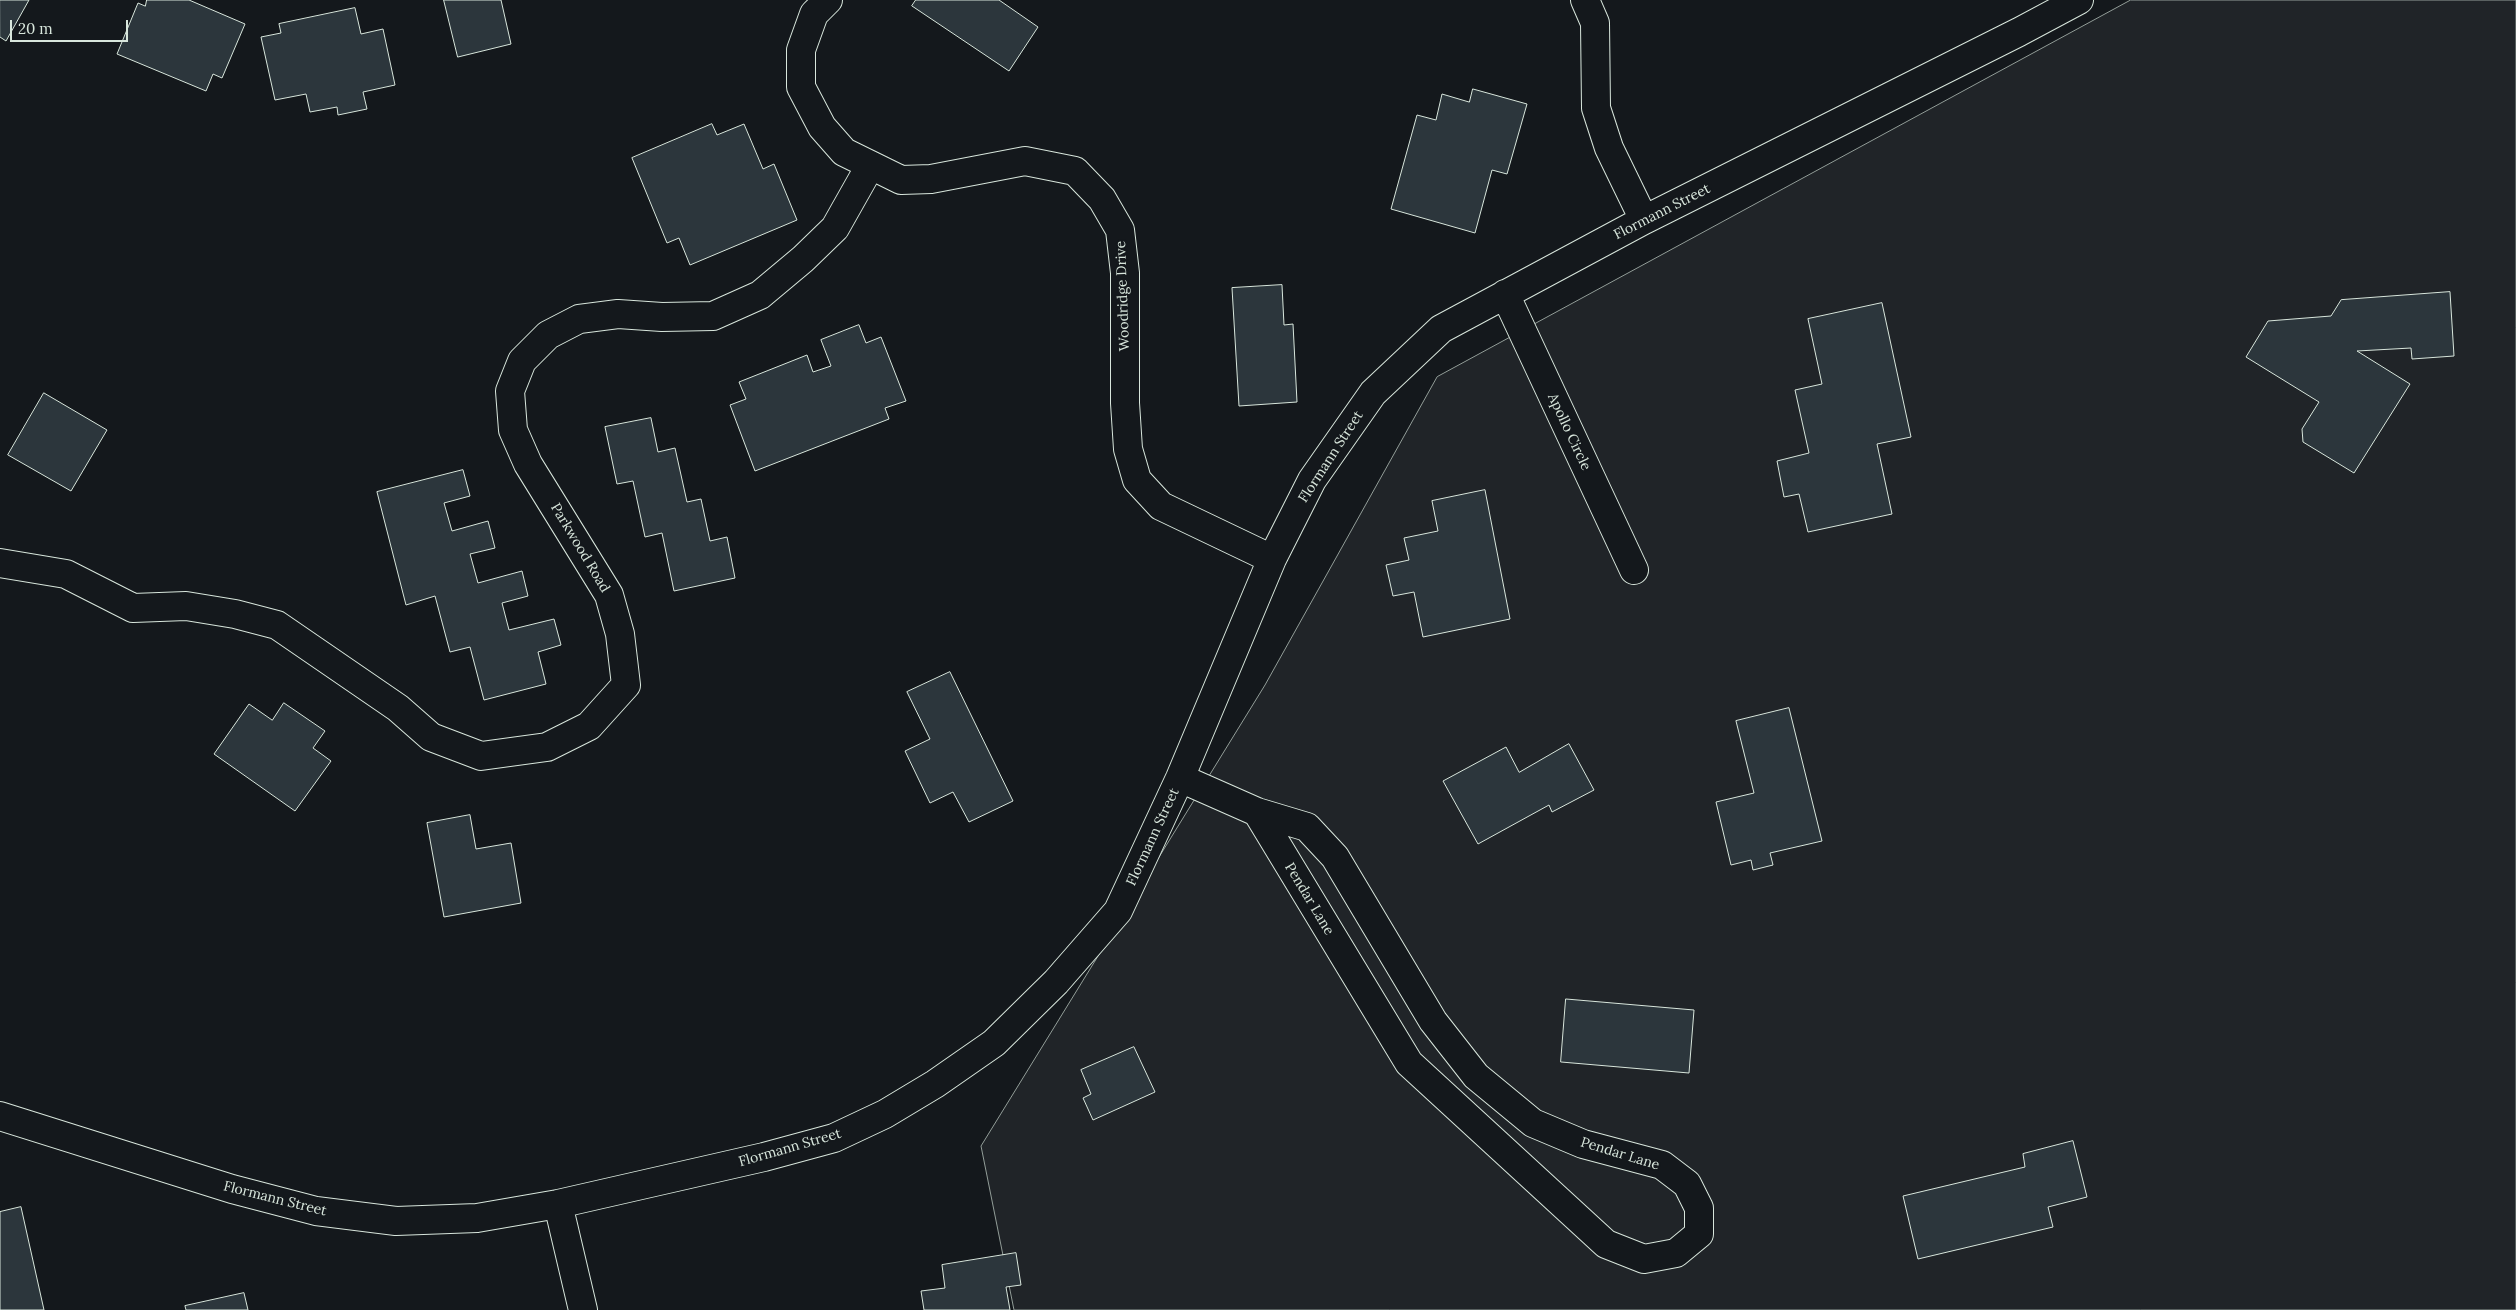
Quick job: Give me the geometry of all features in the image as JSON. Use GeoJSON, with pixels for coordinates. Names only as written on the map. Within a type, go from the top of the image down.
{"type":"FeatureCollection","features":[{"type":"Feature","properties":{"kind":"street","name":"Woodridge Drive"},"geometry":{"type":"LineString","coordinates":[[828,0],[814,14],[801,50],[801,88],[822,128],[844,152],[901,180],[931,179],[1025,161],[1075,171],[1102,199],[1120,230],[1125,273],[1125,402],[1128,449],[1137,480],[1161,506],[1272,559]]}},
{"type":"Feature","properties":{"kind":"street"},"geometry":{"type":"LineString","coordinates":[[1585,0],[1594,23],[1596,108],[1609,148],[1644,220]]}},
{"type":"Feature","properties":{"kind":"street","name":"Flormann Street"},"geometry":{"type":"LineString","coordinates":[[0,1116],[232,1189],[316,1211],[405,1221],[477,1218],[558,1204],[764,1157],[834,1138],[885,1114],[935,1084],[994,1043],[1056,982],[1118,911],[1180,778],[1272,559],[1312,480],[1373,393],[1441,329],[1644,220],[2010,37],[2079,0]]}},
{"type":"Feature","properties":{"kind":"street","name":"Parkwood Road"},"geometry":{"type":"LineString","coordinates":[[0,563],[66,574],[133,608],[186,606],[235,614],[277,625],[398,708],[431,737],[481,756],[547,747],[589,726],[626,685],[620,634],[609,594],[528,464],[513,430],[510,391],[522,361],[548,335],[579,319],[618,314],[662,317],[713,316],[760,295],[803,259],[835,228],[870,166]]}},
{"type":"Feature","properties":{"kind":"street","name":"Apollo Circle"},"geometry":{"type":"LineString","coordinates":[[1505,294],[1634,570]]}},
{"type":"Feature","properties":{"kind":"street","name":"Pendar Lane"},"geometry":{"type":"LineString","coordinates":[[1180,778],[1257,812],[1307,828],[1334,857],[1432,1021],[1476,1076],[1533,1123],[1583,1144],[1662,1165],[1687,1184],[1700,1208],[1699,1234],[1676,1253],[1644,1259],[1606,1244],[1409,1063],[1257,812]]}},
{"type":"Feature","properties":{"kind":"street"},"geometry":{"type":"LineString","coordinates":[[558,1204],[583,1310]]}},
{"type":"Feature","properties":{"kind":"shaded area"},"geometry":{"type":"Polygon","coordinates":[[[2131,0],[2516,0],[2516,1310],[1014,1310],[981,1146],[1265,685],[1437,377],[2131,0]]]}},
{"type":"Feature","properties":{"kind":"building"},"geometry":{"type":"Polygon","coordinates":[[[0,0],[29,0],[6,41],[0,37],[0,0]]]}},
{"type":"Feature","properties":{"kind":"building"},"geometry":{"type":"Polygon","coordinates":[[[147,0],[189,0],[245,24],[222,78],[213,74],[206,91],[117,54],[138,3],[145,6],[147,0]]]}},
{"type":"Feature","properties":{"kind":"building"},"geometry":{"type":"Polygon","coordinates":[[[444,0],[501,0],[511,44],[458,57],[444,0]]]}},
{"type":"Feature","properties":{"kind":"building"},"geometry":{"type":"Polygon","coordinates":[[[916,0],[999,0],[1038,27],[1009,71],[912,6],[916,0]]]}},
{"type":"Feature","properties":{"kind":"building"},"geometry":{"type":"Polygon","coordinates":[[[355,8],[361,34],[383,29],[395,85],[363,92],[367,109],[338,115],[337,107],[310,112],[306,94],[275,100],[261,37],[281,33],[279,24],[355,8]]]}},
{"type":"Feature","properties":{"kind":"building"},"geometry":{"type":"Polygon","coordinates":[[[1473,89],[1527,104],[1507,174],[1492,170],[1475,233],[1391,209],[1417,115],[1436,120],[1442,94],[1469,102],[1473,89]]]}},
{"type":"Feature","properties":{"kind":"building"},"geometry":{"type":"Polygon","coordinates":[[[712,124],[717,135],[744,124],[763,169],[774,164],[797,220],[690,265],[679,238],[667,243],[632,158],[712,124]]]}},
{"type":"Feature","properties":{"kind":"building"},"geometry":{"type":"Polygon","coordinates":[[[1282,285],[1284,325],[1293,324],[1297,402],[1239,406],[1232,288],[1282,285]]]}},
{"type":"Feature","properties":{"kind":"building"},"geometry":{"type":"Polygon","coordinates":[[[2450,292],[2454,356],[2412,359],[2411,348],[2357,351],[2410,384],[2354,473],[2303,442],[2302,429],[2319,402],[2246,357],[2268,321],[2331,316],[2341,300],[2450,292]]]}},
{"type":"Feature","properties":{"kind":"building"},"geometry":{"type":"Polygon","coordinates":[[[1882,303],[1911,437],[1877,444],[1892,514],[1808,532],[1799,494],[1784,497],[1777,461],[1809,453],[1795,390],[1822,384],[1808,319],[1882,303]]]}},
{"type":"Feature","properties":{"kind":"building"},"geometry":{"type":"Polygon","coordinates":[[[859,325],[866,343],[881,337],[906,401],[885,408],[889,419],[755,471],[730,405],[746,399],[739,382],[807,355],[813,372],[831,366],[821,340],[859,325]]]}},
{"type":"Feature","properties":{"kind":"building"},"geometry":{"type":"Polygon","coordinates":[[[44,393],[107,430],[71,491],[8,455],[44,393]]]}},
{"type":"Feature","properties":{"kind":"building"},"geometry":{"type":"Polygon","coordinates":[[[651,418],[658,452],[675,448],[687,502],[701,499],[710,541],[727,537],[735,578],[674,591],[662,533],[645,537],[633,481],[617,484],[605,427],[651,418]]]}},
{"type":"Feature","properties":{"kind":"building"},"geometry":{"type":"Polygon","coordinates":[[[463,470],[470,496],[444,503],[452,531],[488,521],[495,548],[470,554],[478,583],[522,571],[528,596],[502,603],[509,630],[554,619],[561,645],[538,652],[546,684],[484,700],[470,647],[450,652],[435,596],[406,605],[377,492],[463,470]]]}},
{"type":"Feature","properties":{"kind":"building"},"geometry":{"type":"Polygon","coordinates":[[[1485,490],[1510,619],[1423,637],[1414,592],[1393,596],[1386,565],[1409,560],[1404,538],[1438,531],[1432,501],[1485,490]]]}},
{"type":"Feature","properties":{"kind":"building"},"geometry":{"type":"Polygon","coordinates":[[[950,672],[1013,801],[969,822],[953,792],[930,803],[905,751],[930,739],[907,692],[950,672]]]}},
{"type":"Feature","properties":{"kind":"building"},"geometry":{"type":"Polygon","coordinates":[[[284,703],[325,731],[313,748],[331,761],[295,811],[214,754],[249,704],[272,720],[284,703]]]}},
{"type":"Feature","properties":{"kind":"building"},"geometry":{"type":"Polygon","coordinates":[[[1789,708],[1822,841],[1770,853],[1773,865],[1753,870],[1751,860],[1731,865],[1716,802],[1754,793],[1736,721],[1789,708]]]}},
{"type":"Feature","properties":{"kind":"building"},"geometry":{"type":"Polygon","coordinates":[[[1569,744],[1594,790],[1552,812],[1549,805],[1478,844],[1443,781],[1506,747],[1519,772],[1569,744]]]}},
{"type":"Feature","properties":{"kind":"building"},"geometry":{"type":"Polygon","coordinates":[[[470,815],[476,849],[511,843],[521,903],[444,917],[427,823],[470,815]]]}},
{"type":"Feature","properties":{"kind":"building"},"geometry":{"type":"Polygon","coordinates":[[[1566,999],[1694,1010],[1689,1073],[1561,1062],[1566,999]]]}},
{"type":"Feature","properties":{"kind":"building"},"geometry":{"type":"Polygon","coordinates":[[[1134,1047],[1155,1092],[1093,1120],[1083,1098],[1091,1094],[1081,1070],[1134,1047]]]}},
{"type":"Feature","properties":{"kind":"building"},"geometry":{"type":"Polygon","coordinates":[[[2073,1141],[2087,1197],[2048,1207],[2053,1227],[1918,1259],[1903,1196],[2025,1167],[2023,1154],[2073,1141]]]}},
{"type":"Feature","properties":{"kind":"building"},"geometry":{"type":"Polygon","coordinates":[[[21,1207],[44,1310],[0,1310],[0,1212],[21,1207]]]}},
{"type":"Feature","properties":{"kind":"building"},"geometry":{"type":"Polygon","coordinates":[[[1016,1253],[1021,1285],[1006,1287],[1010,1310],[924,1310],[921,1291],[945,1288],[942,1265],[1016,1253]]]}},
{"type":"Feature","properties":{"kind":"building"},"geometry":{"type":"Polygon","coordinates":[[[244,1293],[248,1310],[186,1310],[185,1306],[244,1293]]]}}]}
